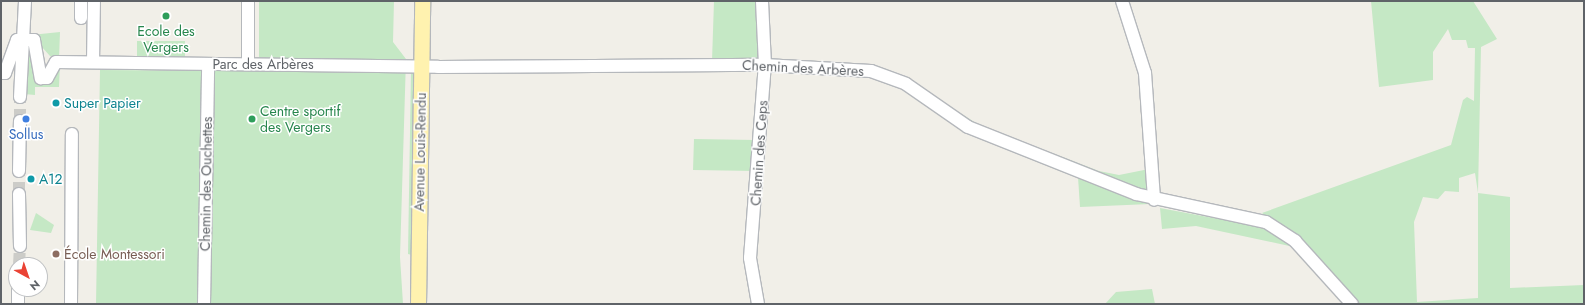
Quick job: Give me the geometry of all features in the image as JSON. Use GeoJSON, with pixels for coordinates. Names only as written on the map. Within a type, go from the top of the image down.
{"type":"FeatureCollection","features":[{"type":"Feature","properties":{"kind":"main road","name":"Avenue Louis-Rendu"},"geometry":{"type":"LineString","coordinates":[[418,304],[422,1]]}},
{"type":"Feature","properties":{"kind":"street"},"geometry":{"type":"LineString","coordinates":[[20,98],[25,1]]}},
{"type":"Feature","properties":{"kind":"street"},"geometry":{"type":"LineString","coordinates":[[81,1],[81,18]]}},
{"type":"Feature","properties":{"kind":"street"},"geometry":{"type":"LineString","coordinates":[[93,62],[94,1]]}},
{"type":"Feature","properties":{"kind":"street"},"geometry":{"type":"LineString","coordinates":[[248,1],[248,64]]}},
{"type":"Feature","properties":{"kind":"street","name":"Chemin des Ceps"},"geometry":{"type":"LineString","coordinates":[[758,304],[750,258],[766,65],[762,1]]}},
{"type":"Feature","properties":{"kind":"street"},"geometry":{"type":"LineString","coordinates":[[1122,1],[1145,73],[1154,200]]}},
{"type":"Feature","properties":{"kind":"street"},"geometry":{"type":"LineString","coordinates":[[1,73],[5,73],[17,40],[23,40]]}},
{"type":"Feature","properties":{"kind":"street","name":"Parc des Arbères"},"geometry":{"type":"LineString","coordinates":[[23,40],[34,40],[41,78],[47,78],[56,62],[422,66]]}},
{"type":"Feature","properties":{"kind":"street","name":"Chemin des Ouchettes"},"geometry":{"type":"LineString","coordinates":[[204,304],[208,64]]}},
{"type":"Feature","properties":{"kind":"street","name":"Chemin des Arbères"},"geometry":{"type":"LineString","coordinates":[[422,66],[766,65],[871,71],[889,75],[968,127],[1154,200],[1272,225],[1295,241],[1352,304]]}},
{"type":"Feature","properties":{"kind":"street"},"geometry":{"type":"LineString","coordinates":[[19,171],[20,121]]}},
{"type":"Feature","properties":{"kind":"street"},"geometry":{"type":"LineString","coordinates":[[71,304],[72,134]]}},
{"type":"Feature","properties":{"kind":"street"},"geometry":{"type":"LineString","coordinates":[[19,194],[20,246]]}},
{"type":"Feature","properties":{"kind":"green space","name":"Centre sportif des Vergers"},"geometry":{"type":"Polygon","coordinates":[[[259,1],[394,1],[393,42],[406,59],[400,257],[403,304],[96,304],[100,70],[259,71],[259,1]]]}},
{"type":"Feature","properties":{"kind":"green space"},"geometry":{"type":"Polygon","coordinates":[[[714,1],[758,1],[761,60],[712,61],[714,1]]]}},
{"type":"Feature","properties":{"kind":"green space"},"geometry":{"type":"Polygon","coordinates":[[[1371,1],[1473,1],[1497,39],[1481,47],[1478,193],[1510,197],[1510,288],[1584,285],[1584,304],[1359,304],[1295,235],[1262,213],[1451,145],[1463,100],[1467,97],[1474,101],[1475,48],[1468,48],[1466,40],[1452,40],[1448,29],[1433,52],[1433,80],[1379,87],[1371,1]],[[1475,173],[1459,178],[1459,192],[1445,191],[1438,199],[1423,197],[1414,222],[1417,302],[1478,298],[1478,193],[1475,173]]]}},
{"type":"Feature","properties":{"kind":"green space"},"geometry":{"type":"Polygon","coordinates":[[[60,32],[59,59],[50,56],[31,35],[60,32]]]}},
{"type":"Feature","properties":{"kind":"green space"},"geometry":{"type":"Polygon","coordinates":[[[137,41],[185,41],[185,60],[137,60],[137,41]]]}},
{"type":"Feature","properties":{"kind":"green space"},"geometry":{"type":"Polygon","coordinates":[[[27,42],[32,42],[39,79],[60,63],[59,87],[35,87],[35,95],[24,94],[27,42]]]}},
{"type":"Feature","properties":{"kind":"green space"},"geometry":{"type":"Polygon","coordinates":[[[873,65],[899,74],[979,125],[1099,171],[1119,175],[1149,169],[1150,190],[1146,193],[975,127],[873,65]]]}},
{"type":"Feature","properties":{"kind":"green space"},"geometry":{"type":"Polygon","coordinates":[[[411,71],[415,71],[412,255],[408,254],[411,71]]]}},
{"type":"Feature","properties":{"kind":"green space"},"geometry":{"type":"Polygon","coordinates":[[[694,139],[756,140],[755,171],[693,170],[694,139]]]}},
{"type":"Feature","properties":{"kind":"green space"},"geometry":{"type":"Polygon","coordinates":[[[1078,177],[1150,204],[1080,207],[1078,177]]]}},
{"type":"Feature","properties":{"kind":"green space"},"geometry":{"type":"Polygon","coordinates":[[[1160,208],[1272,229],[1294,247],[1196,226],[1162,229],[1160,208]]]}},
{"type":"Feature","properties":{"kind":"green space"},"geometry":{"type":"Polygon","coordinates":[[[36,213],[54,225],[51,233],[30,230],[36,213]]]}},
{"type":"Feature","properties":{"kind":"green space"},"geometry":{"type":"Polygon","coordinates":[[[1152,289],[1155,304],[1105,304],[1116,292],[1152,289]]]}},
{"type":"Feature","properties":{"kind":"tunnel"},"geometry":{"type":"LineString","coordinates":[[20,97],[20,121]]}},
{"type":"Feature","properties":{"kind":"tunnel"},"geometry":{"type":"LineString","coordinates":[[19,171],[19,194]]}},
{"type":"Feature","properties":{"kind":"tunnel"},"geometry":{"type":"LineString","coordinates":[[19,257],[20,246]]}},
{"type":"Feature","properties":{"kind":"place","name":"Ecole des Vergers"},"geometry":{"type":"Point","coordinates":[166,16]}},
{"type":"Feature","properties":{"kind":"place","name":"Super Papier"},"geometry":{"type":"Point","coordinates":[56,103]}},
{"type":"Feature","properties":{"kind":"place","name":"Sollus"},"geometry":{"type":"Point","coordinates":[26,119]}},
{"type":"Feature","properties":{"kind":"place","name":"Centre sportif des Vergers"},"geometry":{"type":"Point","coordinates":[252,119]}},
{"type":"Feature","properties":{"kind":"place","name":"A12"},"geometry":{"type":"Point","coordinates":[31,179]}},
{"type":"Feature","properties":{"kind":"place","name":"École Montessori"},"geometry":{"type":"Point","coordinates":[56,254]}}]}
